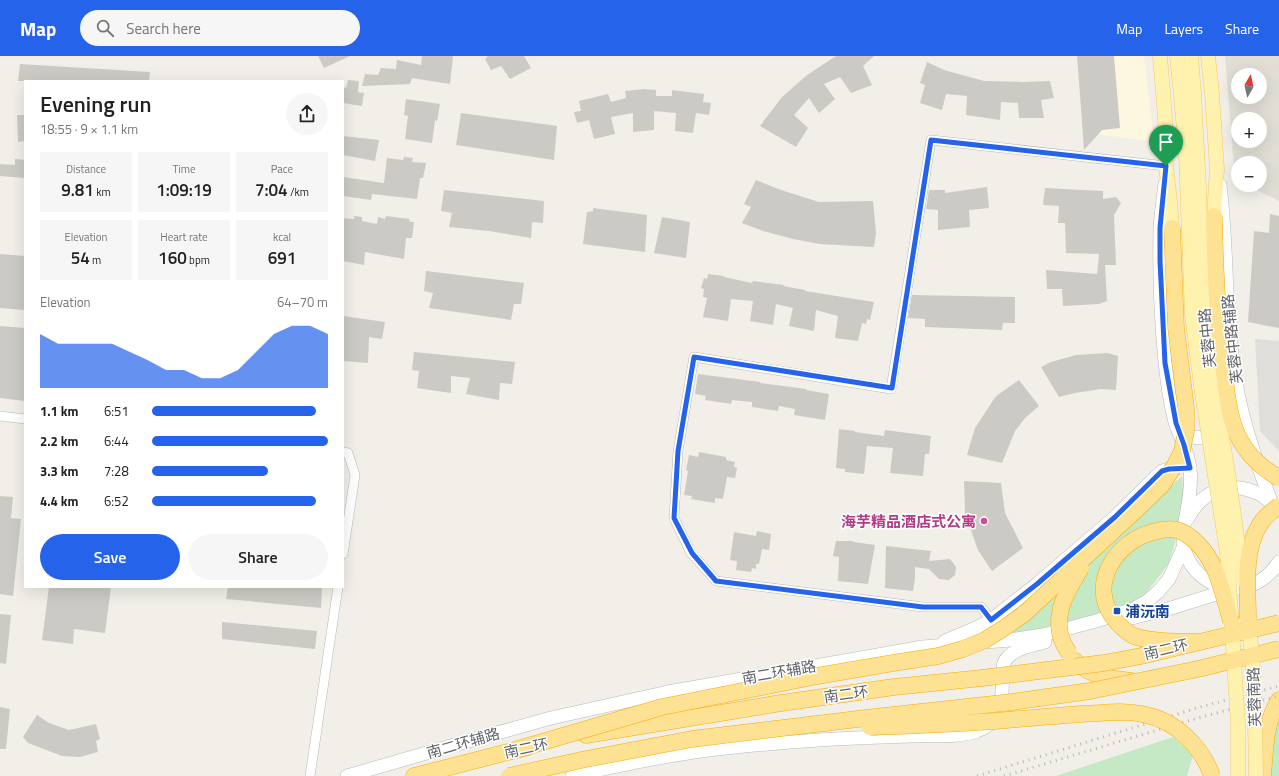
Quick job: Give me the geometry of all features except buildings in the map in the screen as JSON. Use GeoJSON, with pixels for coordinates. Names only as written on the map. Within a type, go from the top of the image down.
{"type":"FeatureCollection","features":[{"type":"Feature","properties":{"kind":"highway"},"geometry":{"type":"LineString","coordinates":[[1214,216],[1217,306],[1230,408],[1240,439],[1244,446],[1253,458],[1266,470],[1279,478]]}},
{"type":"Feature","properties":{"kind":"highway"},"geometry":{"type":"LineString","coordinates":[[515,750],[662,707],[817,676],[938,656],[963,649],[984,640],[1024,614],[1162,485],[1175,465],[1182,450],[1186,430],[1186,408],[1176,328],[1172,228]]}},
{"type":"Feature","properties":{"kind":"highway"},"geometry":{"type":"LineString","coordinates":[[1239,615],[1253,538],[1259,525],[1277,508]]}},
{"type":"Feature","properties":{"kind":"highway"},"geometry":{"type":"LineString","coordinates":[[1198,642],[1166,641],[1135,636],[1123,629],[1108,611],[1103,593],[1104,578],[1119,551],[1132,540],[1146,534],[1162,530],[1177,530],[1189,536],[1198,543],[1213,565],[1221,587],[1239,615]]}},
{"type":"Feature","properties":{"kind":"highway"},"geometry":{"type":"LineString","coordinates":[[1097,546],[1071,583],[1061,606],[1059,616],[1060,634],[1069,653],[1076,662],[1088,671],[1101,677],[1139,681]]}},
{"type":"Feature","properties":{"kind":"highway","name":"南二环"},"geometry":{"type":"LineString","coordinates":[[414,776],[515,750],[606,732],[781,703],[894,687],[1104,663],[1141,656],[1279,623]]}},
{"type":"Feature","properties":{"kind":"highway","name":"南二环"},"geometry":{"type":"LineString","coordinates":[[509,776],[586,759],[692,739],[1012,702],[1090,691],[1198,670],[1279,649]]}},
{"type":"Feature","properties":{"kind":"highway"},"geometry":{"type":"LineString","coordinates":[[1264,776],[1267,733],[1279,700]]}},
{"type":"Feature","properties":{"kind":"highway"},"geometry":{"type":"LineString","coordinates":[[776,729],[972,723],[1126,712],[1147,715],[1164,721],[1177,730],[1190,740],[1201,754],[1212,776]]}},
{"type":"Feature","properties":{"kind":"main road"},"geometry":{"type":"LineString","coordinates":[[1160,56],[1165,116],[1166,166],[1172,228]]}},
{"type":"Feature","properties":{"kind":"main road"},"geometry":{"type":"LineString","coordinates":[[1177,56],[1187,94]]}},
{"type":"Feature","properties":{"kind":"main road","name":"芙蓉中路"},"geometry":{"type":"LineString","coordinates":[[1191,56],[1187,94],[1199,175],[1202,281],[1207,346],[1228,473],[1239,615]]}},
{"type":"Feature","properties":{"kind":"main road"},"geometry":{"type":"LineString","coordinates":[[1208,56],[1217,168],[1214,216]]}},
{"type":"Feature","properties":{"kind":"main road","name":"芙蓉南路"},"geometry":{"type":"LineString","coordinates":[[1238,776],[1239,615]]}},
{"type":"Feature","properties":{"kind":"main road","name":"芙蓉南路"},"geometry":{"type":"LineString","coordinates":[[1239,615],[1251,642],[1255,698],[1256,776]]}},
{"type":"Feature","properties":{"kind":"street"},"geometry":{"type":"LineString","coordinates":[[991,620],[981,607],[923,607],[716,581],[692,553],[674,518],[678,451],[694,357],[892,388],[931,140],[1166,166],[1160,228],[1160,261],[1165,363],[1176,423],[1190,468],[1190,484],[1183,534],[1184,546],[1188,559],[1195,571],[1206,580],[1227,589],[1234,599],[1239,615]]}},
{"type":"Feature","properties":{"kind":"street","name":"芙蓉中路辅路"},"geometry":{"type":"LineString","coordinates":[[1217,168],[1223,210],[1226,293],[1236,384],[1246,431],[1277,508]]}},
{"type":"Feature","properties":{"kind":"street"},"geometry":{"type":"LineString","coordinates":[[1176,423],[1182,433],[1190,437],[1226,434],[1232,432],[1238,426],[1240,419],[1240,406]]}},
{"type":"Feature","properties":{"kind":"street"},"geometry":{"type":"LineString","coordinates":[[0,416],[24,419]]}},
{"type":"Feature","properties":{"kind":"street"},"geometry":{"type":"LineString","coordinates":[[344,452],[348,453],[355,476],[344,548]]}},
{"type":"Feature","properties":{"kind":"street"},"geometry":{"type":"LineString","coordinates":[[923,647],[955,638],[991,620],[1037,584],[1115,517],[1162,471],[1169,469],[1190,468]]}},
{"type":"Feature","properties":{"kind":"street"},"geometry":{"type":"LineString","coordinates":[[1185,522],[1192,509],[1203,498],[1216,490],[1231,487],[1246,489],[1261,494],[1277,508]]}},
{"type":"Feature","properties":{"kind":"street","name":"南二环辅路"},"geometry":{"type":"LineString","coordinates":[[348,776],[461,743],[559,717],[668,692],[923,647],[1010,640],[1043,635],[1131,610],[1146,602],[1158,592],[1169,579],[1184,546]]}},
{"type":"Feature","properties":{"kind":"street"},"geometry":{"type":"LineString","coordinates":[[1239,615],[1244,596],[1253,585],[1264,580],[1273,572],[1279,562]]}},
{"type":"Feature","properties":{"kind":"street"},"geometry":{"type":"LineString","coordinates":[[572,776],[689,753],[775,743],[878,737],[965,735],[988,725],[1001,710],[1003,666],[1006,659],[1014,652],[1082,631],[1171,608],[1227,589],[1244,588],[1279,575]]}},
{"type":"Feature","properties":{"kind":"street"},"geometry":{"type":"LineString","coordinates":[[310,776],[338,588]]}},
{"type":"Feature","properties":{"kind":"street"},"geometry":{"type":"LineString","coordinates":[[1244,776],[1247,730],[1250,776]]}},
{"type":"Feature","properties":{"kind":"shaded area"},"geometry":{"type":"Polygon","coordinates":[[[1077,56],[1144,56],[1154,142],[1082,132],[1077,56]]]}},
{"type":"Feature","properties":{"kind":"shaded area"},"geometry":{"type":"Polygon","coordinates":[[[1225,56],[1279,56],[1279,201],[1261,192],[1267,192],[1267,156],[1233,156],[1233,148],[1267,148],[1267,112],[1231,112],[1231,129],[1225,56]]]}},
{"type":"Feature","properties":{"kind":"shaded area"},"geometry":{"type":"Polygon","coordinates":[[[1255,339],[1279,341],[1279,451],[1260,431],[1255,339]]]}},
{"type":"Feature","properties":{"kind":"green space"},"geometry":{"type":"Polygon","coordinates":[[[1182,476],[1184,511],[1169,563],[1144,596],[1116,610],[1067,624],[1012,633],[1182,476]]]}},
{"type":"Feature","properties":{"kind":"green space"},"geometry":{"type":"Polygon","coordinates":[[[1279,719],[1279,776],[1269,776],[1275,730],[1279,719]]]}},
{"type":"Feature","properties":{"kind":"green space"},"geometry":{"type":"Polygon","coordinates":[[[1173,737],[1193,755],[1187,776],[1056,776],[1173,737]]]}},
{"type":"Feature","properties":{"kind":"railway"},"geometry":{"type":"LineString","coordinates":[[977,776],[1197,708],[1279,686]]}},
{"type":"Feature","properties":{"kind":"railway"},"geometry":{"type":"LineString","coordinates":[[1004,776],[1198,718],[1279,696]]}},
{"type":"Feature","properties":{"kind":"place","name":"海芋精品酒店式公寓"},"geometry":{"type":"Point","coordinates":[984,521]}},
{"type":"Feature","properties":{"kind":"place","name":"浦沅南"},"geometry":{"type":"Point","coordinates":[1117,611]}},
{"type":"Feature","properties":{"kind":"route"},"geometry":{"type":"LineString","coordinates":[[931,140],[1166,166],[1160,228],[1162,316],[1165,363],[1176,423],[1190,468],[1169,469],[1162,471],[1115,517],[1037,584],[991,620],[981,607],[923,607],[716,581],[692,553],[674,518],[678,451],[694,357],[892,388],[931,140]]}}]}
